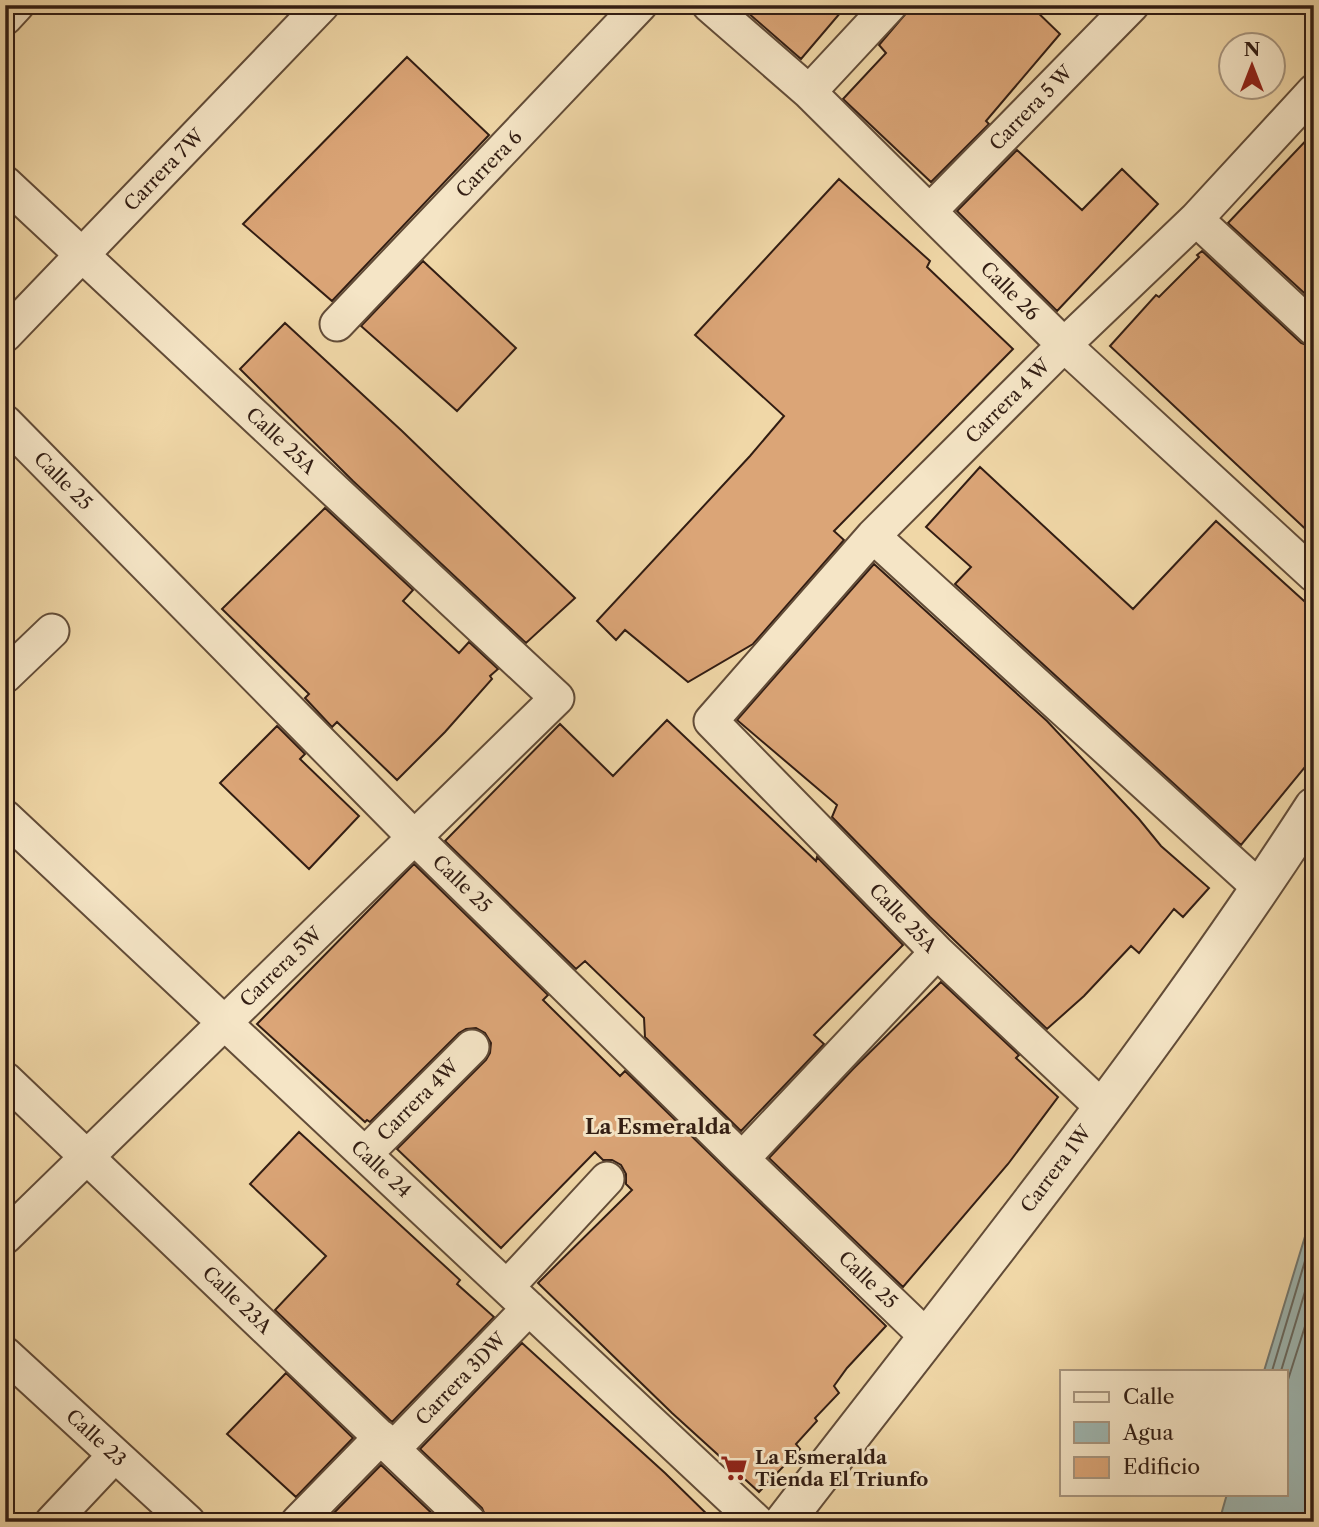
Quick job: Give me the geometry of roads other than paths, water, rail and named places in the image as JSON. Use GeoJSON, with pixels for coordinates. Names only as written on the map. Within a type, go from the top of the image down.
{"type":"FeatureCollection","features":[{"type":"Feature","properties":{"kind":"street"},"geometry":{"type":"LineString","coordinates":[[5,18],[17,5]]}},
{"type":"Feature","properties":{"kind":"street","name":"Carrera 7W"},"geometry":{"type":"LineString","coordinates":[[5,335],[322,5]]}},
{"type":"Feature","properties":{"kind":"street","name":"Carrera 6"},"geometry":{"type":"LineString","coordinates":[[337,324],[640,5]]}},
{"type":"Feature","properties":{"kind":"street","name":"Calle 26"},"geometry":{"type":"LineString","coordinates":[[709,5],[809,92],[1064,345],[1314,575]]}},
{"type":"Feature","properties":{"kind":"street"},"geometry":{"type":"LineString","coordinates":[[809,92],[890,5]]}},
{"type":"Feature","properties":{"kind":"street","name":"Carrera 5 W"},"geometry":{"type":"LineString","coordinates":[[930,211],[1132,5]]}},
{"type":"Feature","properties":{"kind":"street","name":"Carrera 4 W"},"geometry":{"type":"LineString","coordinates":[[711,721],[873,536],[1064,345],[1196,219],[1312,97]]}},
{"type":"Feature","properties":{"kind":"street","name":"Calle 25A"},"geometry":{"type":"LineString","coordinates":[[5,183],[556,698]]}},
{"type":"Feature","properties":{"kind":"street"},"geometry":{"type":"LineString","coordinates":[[1196,219],[1314,329]]}},
{"type":"Feature","properties":{"kind":"street","name":"Calle 25"},"geometry":{"type":"LineString","coordinates":[[5,422],[414,837],[742,1159],[927,1336]]}},
{"type":"Feature","properties":{"kind":"street"},"geometry":{"type":"LineString","coordinates":[[873,536],[1261,889]]}},
{"type":"Feature","properties":{"kind":"street"},"geometry":{"type":"LineString","coordinates":[[5,676],[52,631]]}},
{"type":"Feature","properties":{"kind":"street","name":"Carrera 5W"},"geometry":{"type":"LineString","coordinates":[[5,1237],[556,698]]}},
{"type":"Feature","properties":{"kind":"street","name":"Calle 25A"},"geometry":{"type":"LineString","coordinates":[[711,721],[937,952],[1102,1108]]}},
{"type":"Feature","properties":{"kind":"street","name":"Carrera 1W"},"geometry":{"type":"LineString","coordinates":[[785,1522],[1102,1108],[1261,889],[1314,807]]}},
{"type":"Feature","properties":{"kind":"street","name":"Calle 24"},"geometry":{"type":"LineString","coordinates":[[5,817],[757,1522]]}},
{"type":"Feature","properties":{"kind":"street"},"geometry":{"type":"LineString","coordinates":[[742,1159],[937,952]]}},
{"type":"Feature","properties":{"kind":"street","name":"Carrera 4W"},"geometry":{"type":"LineString","coordinates":[[365,1154],[472,1047]]}},
{"type":"Feature","properties":{"kind":"street","name":"Calle 23A"},"geometry":{"type":"LineString","coordinates":[[5,1079],[470,1522]]}},
{"type":"Feature","properties":{"kind":"street","name":"Carrera 3DW"},"geometry":{"type":"LineString","coordinates":[[299,1522],[387,1443],[518,1298],[607,1179]]}},
{"type":"Feature","properties":{"kind":"street","name":"Calle 23"},"geometry":{"type":"LineString","coordinates":[[5,1354],[188,1522]]}},
{"type":"Feature","properties":{"kind":"street"},"geometry":{"type":"LineString","coordinates":[[52,1522],[115,1454]]}},
{"type":"Feature","properties":{"kind":"water"},"geometry":{"type":"Polygon","coordinates":[[[1314,1207],[1314,1522],[1219,1522],[1226,1496],[1288,1496],[1288,1370],[1264,1370],[1314,1207]]]}},
{"type":"Feature","properties":{"kind":"place","name":"La Esmeralda Tienda El Triunfo"},"geometry":{"type":"Point","coordinates":[734,1468]}},
{"type":"Feature","properties":{"kind":"district","name":"La Esmeralda"},"geometry":{"type":"Point","coordinates":[658,1126]}}]}
